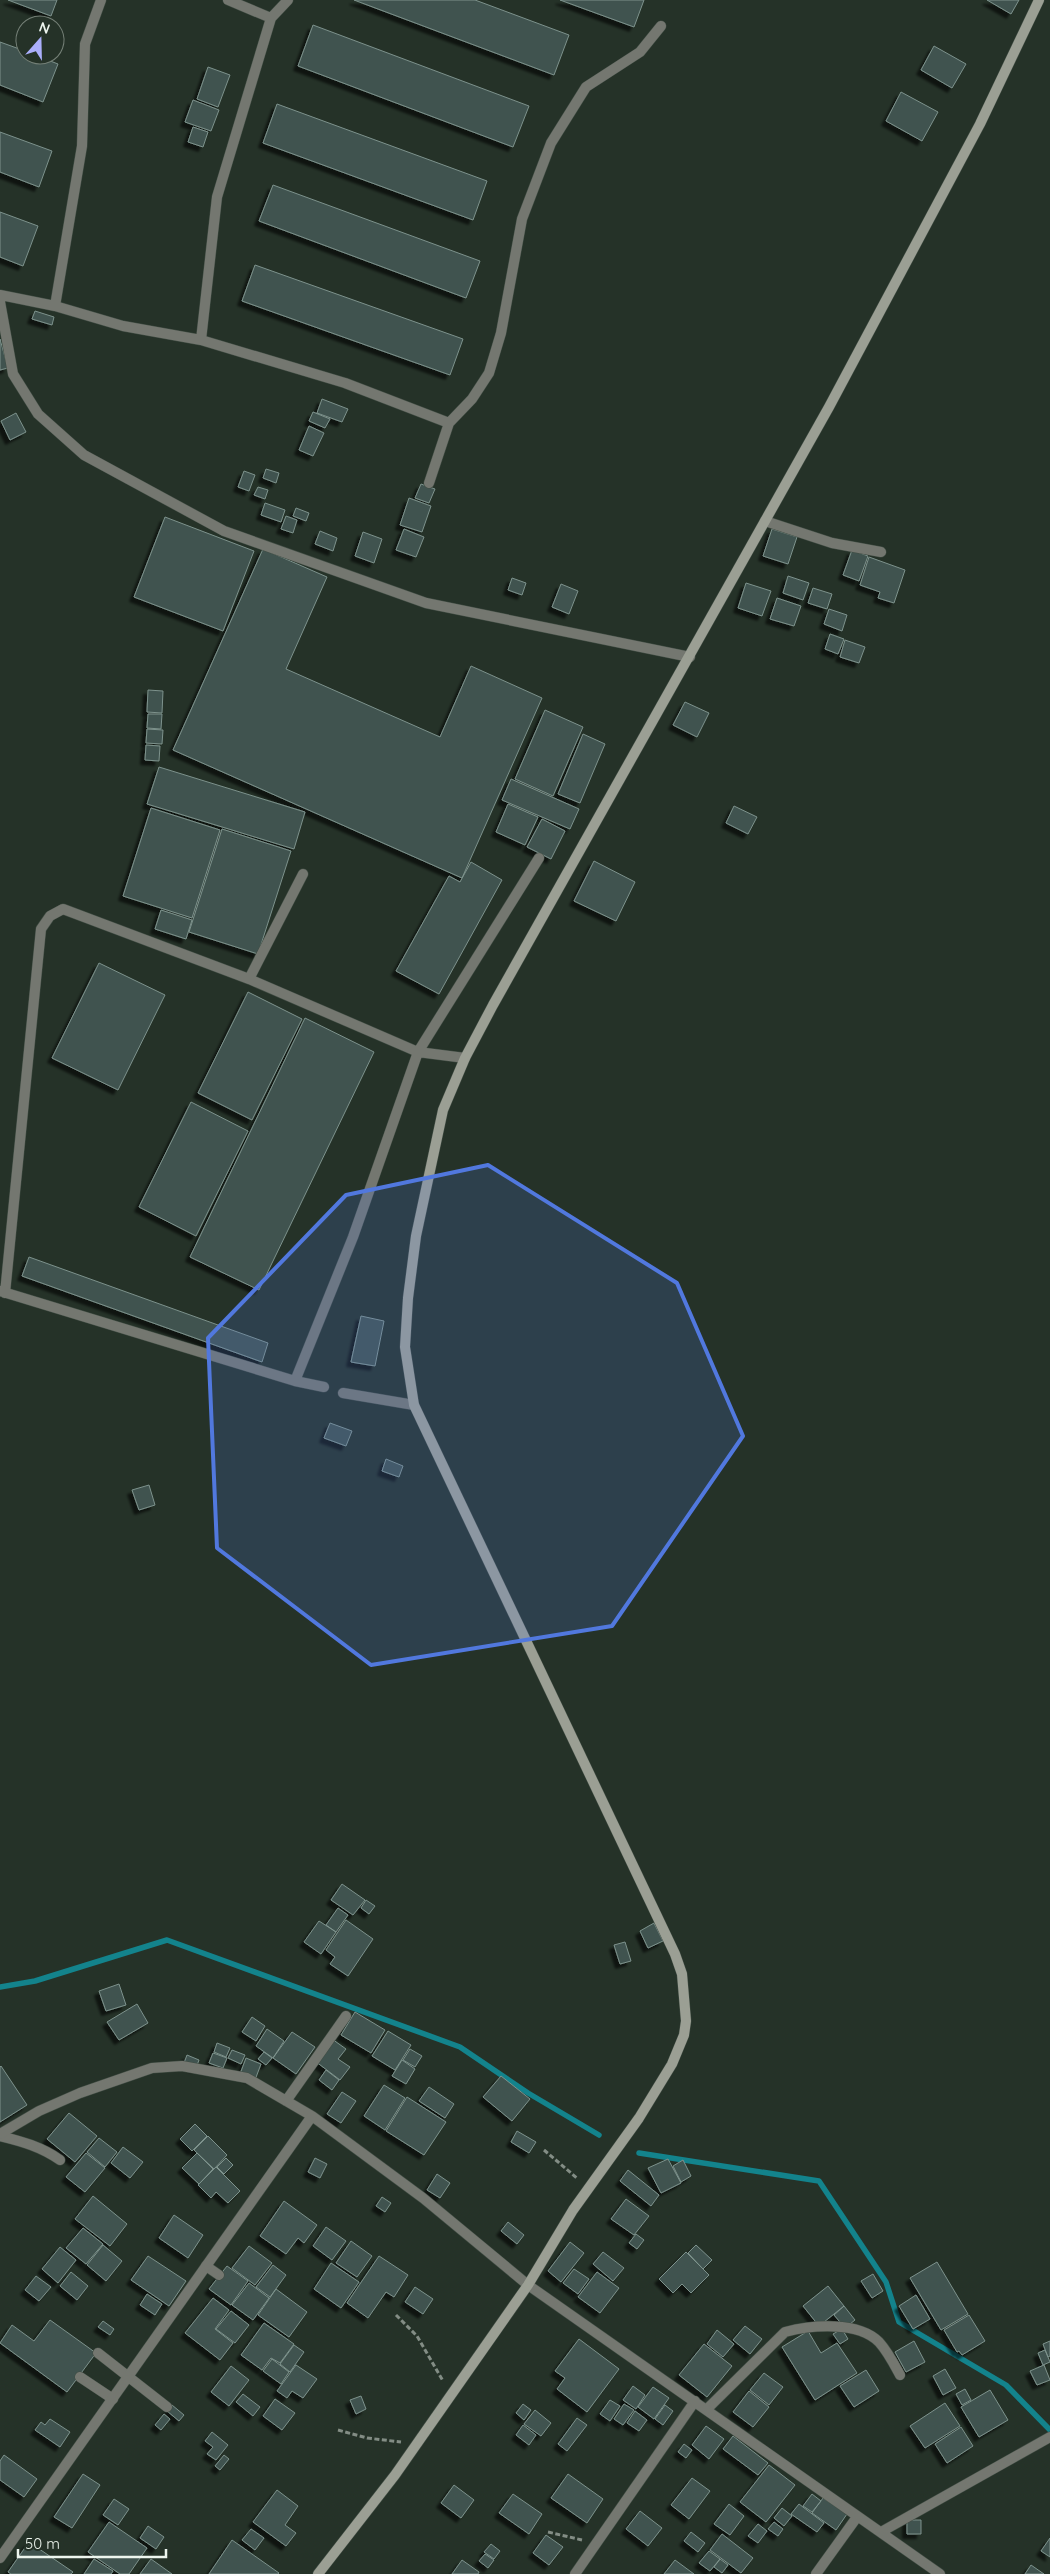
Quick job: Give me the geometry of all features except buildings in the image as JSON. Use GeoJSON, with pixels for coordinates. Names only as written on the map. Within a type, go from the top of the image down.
{"type":"FeatureCollection","features":[{"type":"Feature","properties":{"kind":"street"},"geometry":{"type":"LineString","coordinates":[[55,306],[82,146],[85,44],[101,0]]}},
{"type":"Feature","properties":{"kind":"street"},"geometry":{"type":"LineString","coordinates":[[228,0],[271,18]]}},
{"type":"Feature","properties":{"kind":"street"},"geometry":{"type":"LineString","coordinates":[[201,340],[217,197],[271,18],[288,0]]}},
{"type":"Feature","properties":{"kind":"street"},"geometry":{"type":"LineString","coordinates":[[318,2574],[416,2445],[528,2285],[589,2188],[639,2118],[675,2057],[684,2035],[686,2021],[682,1974],[654,1908],[414,1405],[404,1347],[408,1298],[416,1236],[443,1110],[465,1058],[829,407],[980,124],[1039,0]]}},
{"type":"Feature","properties":{"kind":"street"},"geometry":{"type":"LineString","coordinates":[[429,483],[449,422],[472,399],[490,373],[501,333],[522,219],[551,143],[586,87],[640,52],[661,26]]}},
{"type":"Feature","properties":{"kind":"street"},"geometry":{"type":"LineString","coordinates":[[0,295],[55,306],[122,326],[201,340],[346,383],[449,422]]}},
{"type":"Feature","properties":{"kind":"street"},"geometry":{"type":"LineString","coordinates":[[0,302],[13,374],[38,414],[84,455],[224,530],[426,603],[690,657]]}},
{"type":"Feature","properties":{"kind":"street"},"geometry":{"type":"LineString","coordinates":[[765,521],[832,543],[881,552]]}},
{"type":"Feature","properties":{"kind":"street"},"geometry":{"type":"LineString","coordinates":[[295,1381],[353,1237],[418,1052],[539,858]]}},
{"type":"Feature","properties":{"kind":"street"},"geometry":{"type":"LineString","coordinates":[[249,979],[303,874]]}},
{"type":"Feature","properties":{"kind":"street"},"geometry":{"type":"LineString","coordinates":[[324,1388],[295,1381],[3,1292],[42,928],[50,916],[63,909],[249,979],[418,1052],[465,1058]]}},
{"type":"Feature","properties":{"kind":"street"},"geometry":{"type":"LineString","coordinates":[[343,1393],[414,1405]]}},
{"type":"Feature","properties":{"kind":"street"},"geometry":{"type":"LineString","coordinates":[[286,2101],[346,2016]]}},
{"type":"Feature","properties":{"kind":"street"},"geometry":{"type":"LineString","coordinates":[[0,2135],[39,2111],[80,2093],[152,2068],[182,2066],[247,2078],[312,2116],[423,2198],[528,2285],[940,2574]]}},
{"type":"Feature","properties":{"kind":"street"},"geometry":{"type":"LineString","coordinates":[[0,2558],[312,2116]]}},
{"type":"Feature","properties":{"kind":"street"},"geometry":{"type":"LineString","coordinates":[[0,2135],[29,2144],[60,2160]]}},
{"type":"Feature","properties":{"kind":"street"},"geometry":{"type":"LineString","coordinates":[[206,2266],[219,2275]]}},
{"type":"Feature","properties":{"kind":"street"},"geometry":{"type":"LineString","coordinates":[[707,2409],[785,2332],[798,2329],[840,2328],[862,2331],[878,2341],[888,2353],[900,2375]]}},
{"type":"Feature","properties":{"kind":"street"},"geometry":{"type":"LineString","coordinates":[[98,2353],[166,2407]]}},
{"type":"Feature","properties":{"kind":"street"},"geometry":{"type":"LineString","coordinates":[[80,2377],[113,2399]]}},
{"type":"Feature","properties":{"kind":"street"},"geometry":{"type":"LineString","coordinates":[[575,2574],[695,2401]]}},
{"type":"Feature","properties":{"kind":"street"},"geometry":{"type":"LineString","coordinates":[[881,2532],[1050,2437]]}},
{"type":"Feature","properties":{"kind":"street"},"geometry":{"type":"LineString","coordinates":[[816,2574],[857,2517]]}},
{"type":"Feature","properties":{"kind":"path"},"geometry":{"type":"LineString","coordinates":[[544,2150],[589,2188]]}},
{"type":"Feature","properties":{"kind":"path"},"geometry":{"type":"LineString","coordinates":[[396,2315],[417,2336],[452,2394]]}},
{"type":"Feature","properties":{"kind":"path"},"geometry":{"type":"LineString","coordinates":[[338,2430],[367,2438],[416,2445]]}},
{"type":"Feature","properties":{"kind":"path"},"geometry":{"type":"LineString","coordinates":[[548,2532],[598,2543]]}},
{"type":"Feature","properties":{"kind":"highlighted area"},"geometry":{"type":"Polygon","coordinates":[[[488,1165],[677,1283],[743,1436],[612,1626],[371,1665],[217,1548],[208,1338],[346,1195],[488,1165]]]}},
{"type":"Feature","properties":{"kind":"waterway"},"geometry":{"type":"LineString","coordinates":[[0,1987],[35,1981],[167,1940],[460,2047],[528,2093],[599,2135]]}},
{"type":"Feature","properties":{"kind":"waterway"},"geometry":{"type":"LineString","coordinates":[[639,2153],[819,2181],[886,2282],[899,2322],[1006,2385],[1050,2430]]}}]}
